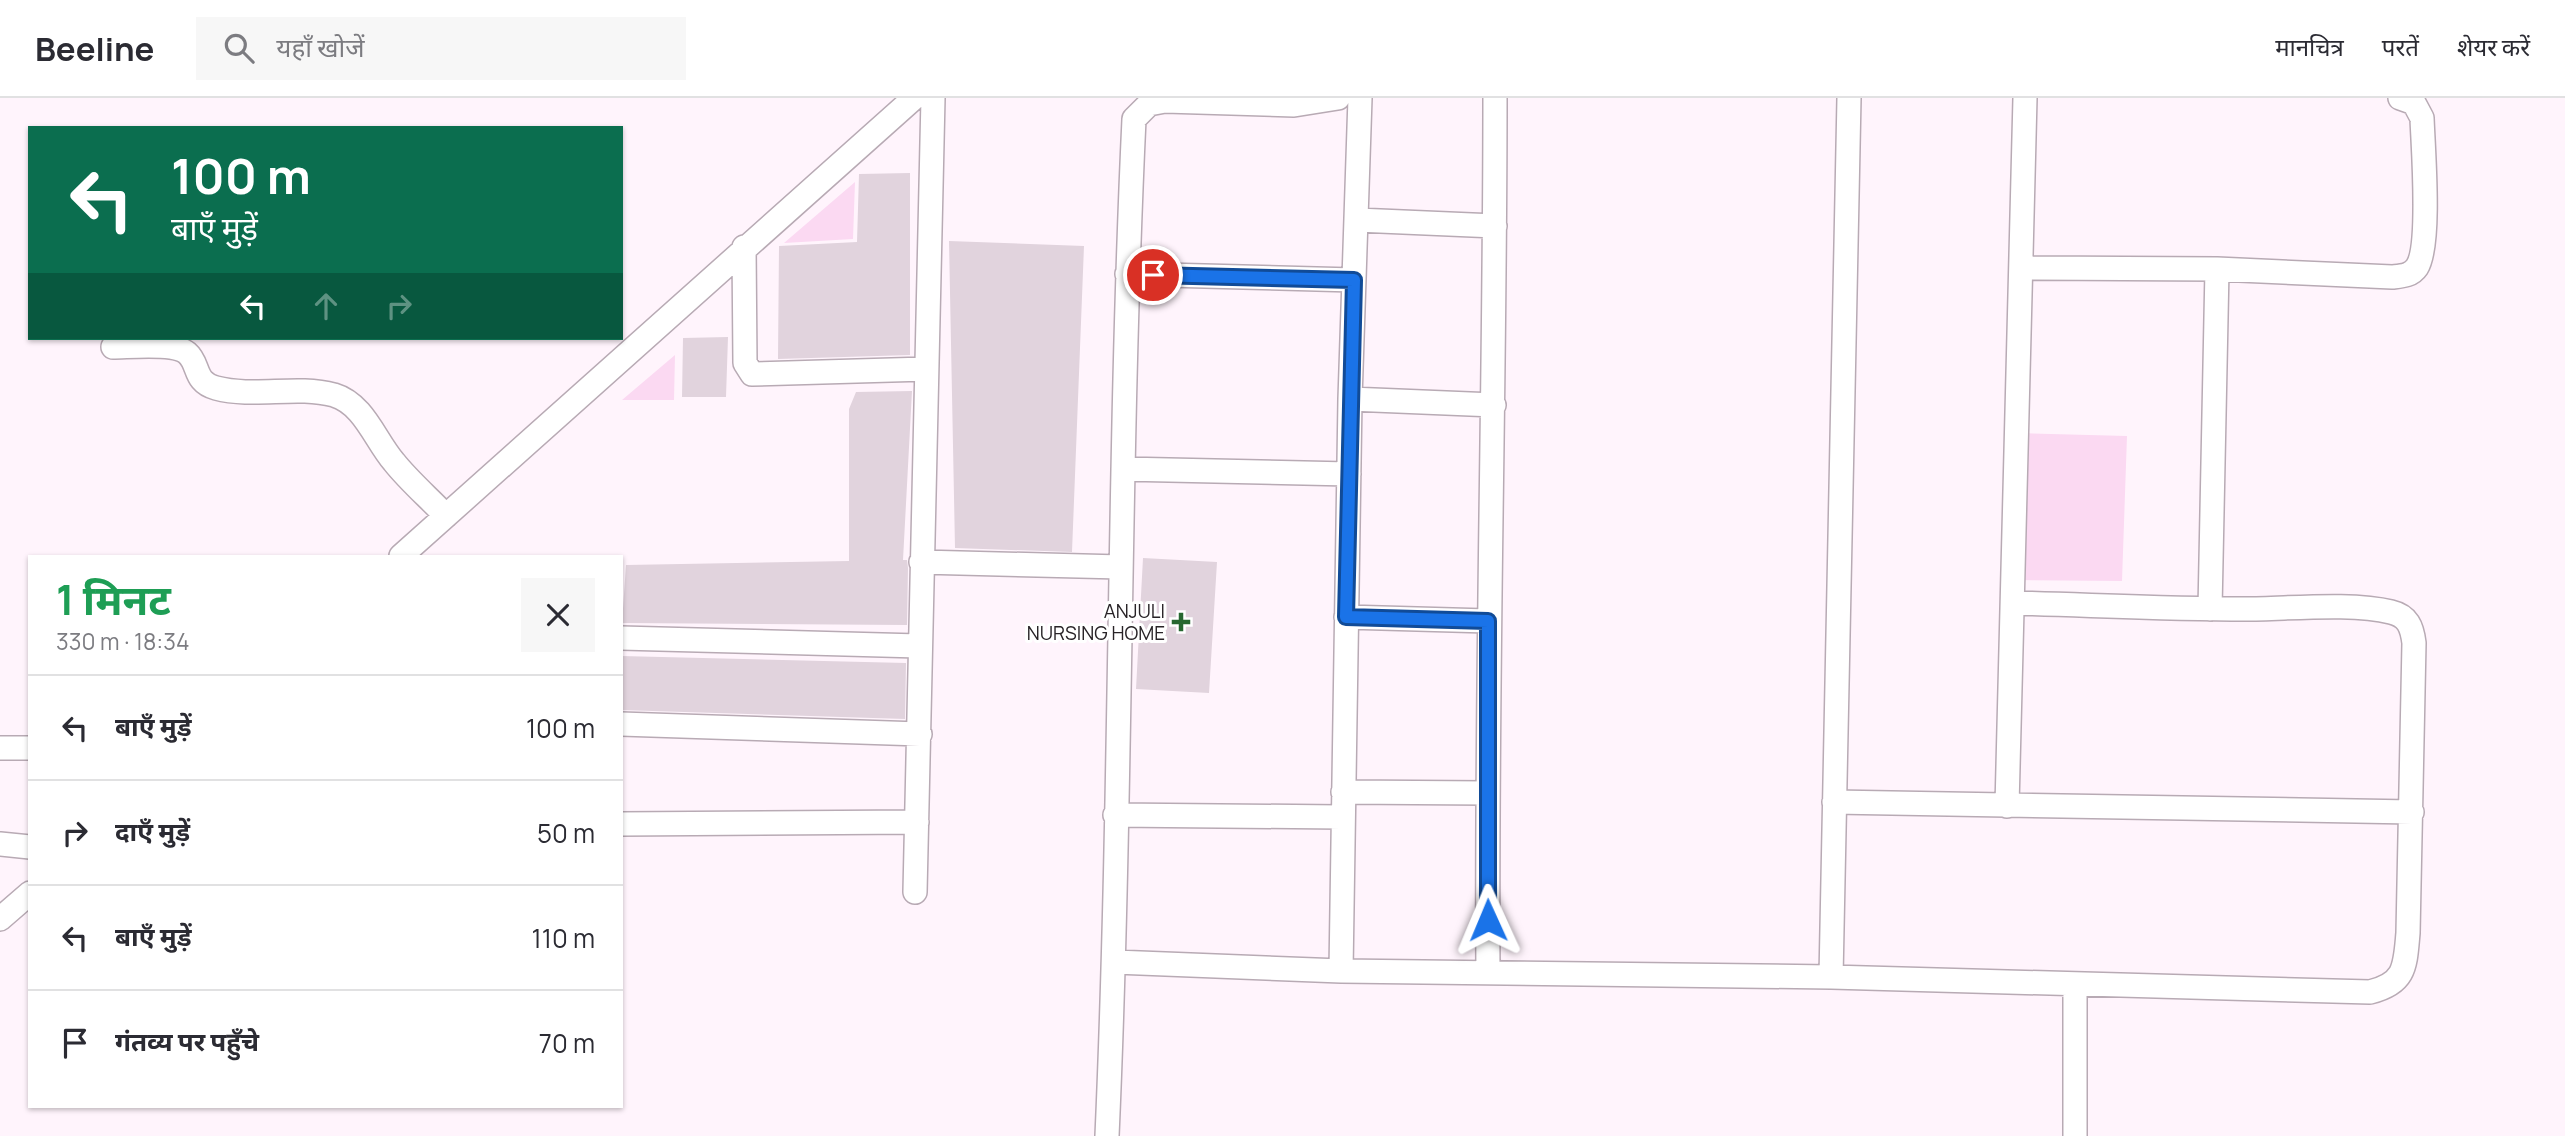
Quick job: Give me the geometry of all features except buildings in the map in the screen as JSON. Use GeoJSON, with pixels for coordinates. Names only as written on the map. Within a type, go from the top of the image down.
{"type":"FeatureCollection","features":[{"type":"Feature","properties":{"kind":"street"},"geometry":{"type":"LineString","coordinates":[[402,555],[914,98]]}},
{"type":"Feature","properties":{"kind":"street"},"geometry":{"type":"LineString","coordinates":[[915,892],[933,98]]}},
{"type":"Feature","properties":{"kind":"street"},"geometry":{"type":"LineString","coordinates":[[1132,98],[1132,169]]}},
{"type":"Feature","properties":{"kind":"street"},"geometry":{"type":"LineString","coordinates":[[1107,1136],[1115,962],[1122,469],[1134,119],[1149,104],[1177,101],[1294,105],[1338,98]]}},
{"type":"Feature","properties":{"kind":"street"},"geometry":{"type":"LineString","coordinates":[[1341,971],[1341,817],[1350,399],[1360,98]]}},
{"type":"Feature","properties":{"kind":"street"},"geometry":{"type":"LineString","coordinates":[[1488,972],[1488,621],[1494,405],[1495,98]]}},
{"type":"Feature","properties":{"kind":"street"},"geometry":{"type":"LineString","coordinates":[[1831,977],[1849,98]]}},
{"type":"Feature","properties":{"kind":"street"},"geometry":{"type":"LineString","coordinates":[[2007,806],[2025,98]]}},
{"type":"Feature","properties":{"kind":"street"},"geometry":{"type":"LineString","coordinates":[[2021,268],[2217,269],[2392,277],[2410,274],[2418,266],[2422,241],[2425,181],[2422,118],[2414,103],[2400,98]]}},
{"type":"Feature","properties":{"kind":"street"},"geometry":{"type":"LineString","coordinates":[[1357,220],[1495,226]]}},
{"type":"Feature","properties":{"kind":"street"},"geometry":{"type":"LineString","coordinates":[[744,247],[745,363],[752,374],[926,369]]}},
{"type":"Feature","properties":{"kind":"street"},"geometry":{"type":"LineString","coordinates":[[2210,609],[2217,269]]}},
{"type":"Feature","properties":{"kind":"street"},"geometry":{"type":"LineString","coordinates":[[1128,274],[1354,280]]}},
{"type":"Feature","properties":{"kind":"street"},"geometry":{"type":"LineString","coordinates":[[113,347],[182,350],[189,354],[201,379],[218,388],[322,393],[345,400],[363,416],[395,463],[446,516]]}},
{"type":"Feature","properties":{"kind":"street"},"geometry":{"type":"LineString","coordinates":[[1350,399],[1494,405]]}},
{"type":"Feature","properties":{"kind":"street"},"geometry":{"type":"LineString","coordinates":[[1122,469],[1349,474]]}},
{"type":"Feature","properties":{"kind":"street"},"geometry":{"type":"LineString","coordinates":[[921,562],[1121,567]]}},
{"type":"Feature","properties":{"kind":"street"},"geometry":{"type":"LineString","coordinates":[[1115,962],[1341,971],[1831,977],[2370,992],[2390,987],[2399,978],[2406,958],[2412,812],[2414,643],[2412,628],[2403,617],[2390,612],[2355,608],[2210,609],[2014,603]]}},
{"type":"Feature","properties":{"kind":"street"},"geometry":{"type":"LineString","coordinates":[[1346,617],[1488,621]]}},
{"type":"Feature","properties":{"kind":"street"},"geometry":{"type":"LineString","coordinates":[[623,638],[919,646]]}},
{"type":"Feature","properties":{"kind":"street"},"geometry":{"type":"LineString","coordinates":[[623,724],[920,734]]}},
{"type":"Feature","properties":{"kind":"street"},"geometry":{"type":"LineString","coordinates":[[0,748],[28,748]]}},
{"type":"Feature","properties":{"kind":"street"},"geometry":{"type":"LineString","coordinates":[[1343,792],[1487,793]]}},
{"type":"Feature","properties":{"kind":"street"},"geometry":{"type":"LineString","coordinates":[[1834,802],[2412,812]]}},
{"type":"Feature","properties":{"kind":"street"},"geometry":{"type":"LineString","coordinates":[[1115,815],[1341,817]]}},
{"type":"Feature","properties":{"kind":"street"},"geometry":{"type":"LineString","coordinates":[[623,824],[917,822]]}},
{"type":"Feature","properties":{"kind":"street"},"geometry":{"type":"LineString","coordinates":[[0,844],[28,847]]}},
{"type":"Feature","properties":{"kind":"street"},"geometry":{"type":"LineString","coordinates":[[0,919],[28,894]]}},
{"type":"Feature","properties":{"kind":"street"},"geometry":{"type":"LineString","coordinates":[[2075,985],[2075,1136]]}},
{"type":"Feature","properties":{"kind":"shaded area"},"geometry":{"type":"Polygon","coordinates":[[[855,182],[853,239],[784,243],[855,182]]]}},
{"type":"Feature","properties":{"kind":"shaded area"},"geometry":{"type":"Polygon","coordinates":[[[675,355],[674,400],[622,400],[675,355]]]}},
{"type":"Feature","properties":{"kind":"shaded area"},"geometry":{"type":"Polygon","coordinates":[[[2018,433],[2127,436],[2122,581],[2016,580],[2018,433]]]}},
{"type":"Feature","properties":{"kind":"place","name":"ANJULI NURSING HOME"},"geometry":{"type":"Point","coordinates":[1181,622]}},
{"type":"Feature","properties":{"kind":"route"},"geometry":{"type":"LineString","coordinates":[[1153,275],[1354,280],[1346,617],[1488,621],[1488,920]]}}]}
